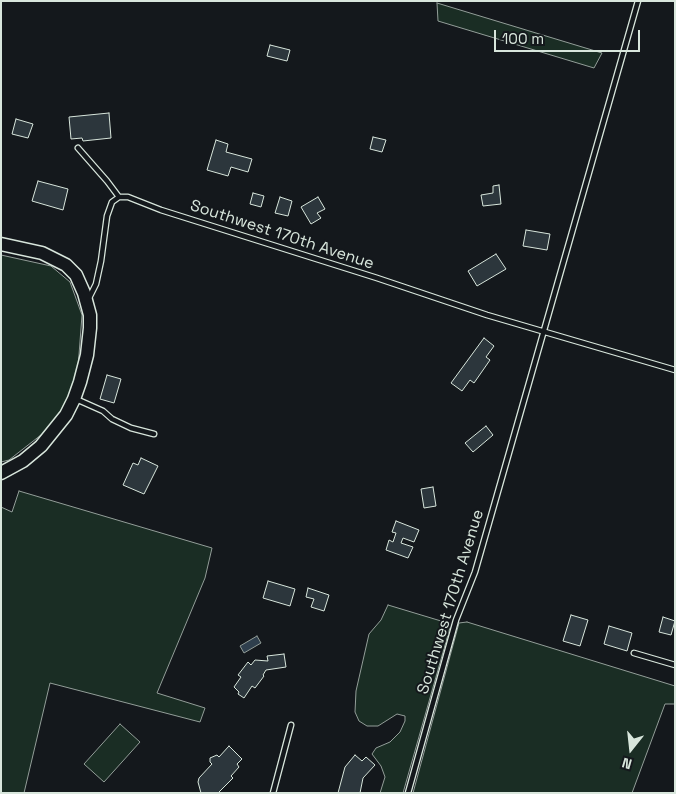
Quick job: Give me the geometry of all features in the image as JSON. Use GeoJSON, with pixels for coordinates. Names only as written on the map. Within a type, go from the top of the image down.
{"type":"FeatureCollection","features":[{"type":"Feature","properties":{"kind":"street"},"geometry":{"type":"LineString","coordinates":[[1,244],[35,251],[62,261],[76,275],[87,301],[90,315],[90,335],[83,370],[74,399],[62,422],[41,446],[23,461],[1,473]]}},
{"type":"Feature","properties":{"kind":"lane","name":"Southwest 170th Avenue"},"geometry":{"type":"LineString","coordinates":[[408,793],[456,620],[475,572],[638,1]]}},
{"type":"Feature","properties":{"kind":"lane"},"geometry":{"type":"LineString","coordinates":[[78,148],[107,180],[119,197],[112,202],[109,209],[98,277],[87,301]]}},
{"type":"Feature","properties":{"kind":"lane","name":"Southwest 170th Avenue"},"geometry":{"type":"LineString","coordinates":[[119,197],[128,197],[161,210],[543,332]]}},
{"type":"Feature","properties":{"kind":"lane"},"geometry":{"type":"LineString","coordinates":[[543,332],[675,370]]}},
{"type":"Feature","properties":{"kind":"lane"},"geometry":{"type":"LineString","coordinates":[[74,399],[103,411],[112,419],[131,428],[154,434]]}},
{"type":"Feature","properties":{"kind":"lane"},"geometry":{"type":"LineString","coordinates":[[634,653],[675,665]]}},
{"type":"Feature","properties":{"kind":"lane"},"geometry":{"type":"LineString","coordinates":[[273,793],[291,725]]}},
{"type":"Feature","properties":{"kind":"green space"},"geometry":{"type":"Polygon","coordinates":[[[437,3],[602,53],[594,68],[438,21],[437,3]]]}},
{"type":"Feature","properties":{"kind":"green space"},"geometry":{"type":"Polygon","coordinates":[[[1,255],[51,266],[70,282],[82,315],[78,368],[69,403],[46,431],[9,460],[1,462],[1,255]]]}},
{"type":"Feature","properties":{"kind":"green space"},"geometry":{"type":"Polygon","coordinates":[[[19,491],[212,548],[205,578],[157,693],[205,708],[200,722],[50,683],[24,793],[1,793],[1,507],[12,512],[19,491]]]}},
{"type":"Feature","properties":{"kind":"green space"},"geometry":{"type":"Polygon","coordinates":[[[388,605],[451,624],[403,793],[380,793],[385,777],[381,766],[372,754],[376,748],[390,742],[400,732],[405,716],[397,714],[378,726],[367,726],[359,721],[355,712],[356,691],[369,634],[381,620],[388,605]]]}},
{"type":"Feature","properties":{"kind":"green space"},"geometry":{"type":"Polygon","coordinates":[[[467,622],[675,686],[675,704],[665,704],[632,793],[413,793],[459,623],[467,622]]]}},
{"type":"Feature","properties":{"kind":"green space"},"geometry":{"type":"Polygon","coordinates":[[[120,724],[140,742],[104,782],[84,764],[120,724]]]}},
{"type":"Feature","properties":{"kind":"water"},"geometry":{"type":"Polygon","coordinates":[[[257,636],[261,643],[244,653],[240,646],[257,636]]]}},
{"type":"Feature","properties":{"kind":"building"},"geometry":{"type":"Polygon","coordinates":[[[270,45],[290,50],[287,61],[267,56],[270,45]]]}},
{"type":"Feature","properties":{"kind":"building"},"geometry":{"type":"Polygon","coordinates":[[[109,113],[111,138],[83,141],[82,138],[71,139],[69,117],[109,113]]]}},
{"type":"Feature","properties":{"kind":"building"},"geometry":{"type":"Polygon","coordinates":[[[16,119],[33,124],[28,138],[12,134],[16,119]]]}},
{"type":"Feature","properties":{"kind":"building"},"geometry":{"type":"Polygon","coordinates":[[[373,137],[386,140],[382,152],[370,149],[373,137]]]}},
{"type":"Feature","properties":{"kind":"building"},"geometry":{"type":"Polygon","coordinates":[[[216,140],[228,144],[226,152],[252,159],[248,172],[231,167],[228,176],[207,170],[216,140]]]}},
{"type":"Feature","properties":{"kind":"building"},"geometry":{"type":"Polygon","coordinates":[[[38,181],[68,189],[63,210],[32,201],[38,181]]]}},
{"type":"Feature","properties":{"kind":"building"},"geometry":{"type":"Polygon","coordinates":[[[499,185],[501,204],[483,206],[481,195],[493,193],[493,186],[499,185]]]}},
{"type":"Feature","properties":{"kind":"building"},"geometry":{"type":"Polygon","coordinates":[[[253,193],[264,196],[261,207],[250,204],[253,193]]]}},
{"type":"Feature","properties":{"kind":"building"},"geometry":{"type":"Polygon","coordinates":[[[280,197],[292,201],[288,216],[275,213],[280,197]]]}},
{"type":"Feature","properties":{"kind":"building"},"geometry":{"type":"Polygon","coordinates":[[[318,197],[325,209],[317,213],[321,218],[311,224],[301,207],[318,197]]]}},
{"type":"Feature","properties":{"kind":"building"},"geometry":{"type":"Polygon","coordinates":[[[526,230],[550,234],[547,250],[523,246],[526,230]]]}},
{"type":"Feature","properties":{"kind":"building"},"geometry":{"type":"Polygon","coordinates":[[[496,254],[506,269],[477,286],[468,271],[496,254]]]}},
{"type":"Feature","properties":{"kind":"building"},"geometry":{"type":"Polygon","coordinates":[[[484,338],[494,346],[486,357],[490,360],[474,383],[470,380],[462,391],[451,383],[484,338]]]}},
{"type":"Feature","properties":{"kind":"building"},"geometry":{"type":"Polygon","coordinates":[[[107,375],[121,379],[114,403],[100,399],[107,375]]]}},
{"type":"Feature","properties":{"kind":"building"},"geometry":{"type":"Polygon","coordinates":[[[486,426],[493,435],[473,452],[465,443],[486,426]]]}},
{"type":"Feature","properties":{"kind":"building"},"geometry":{"type":"Polygon","coordinates":[[[141,458],[158,466],[144,494],[123,485],[133,463],[138,465],[141,458]]]}},
{"type":"Feature","properties":{"kind":"building"},"geometry":{"type":"Polygon","coordinates":[[[433,487],[436,506],[424,508],[421,489],[433,487]]]}},
{"type":"Feature","properties":{"kind":"building"},"geometry":{"type":"Polygon","coordinates":[[[396,521],[419,530],[414,542],[403,538],[401,543],[413,547],[408,558],[386,550],[389,540],[393,542],[396,533],[392,532],[396,521]]]}},
{"type":"Feature","properties":{"kind":"building"},"geometry":{"type":"Polygon","coordinates":[[[268,581],[295,589],[290,606],[263,598],[268,581]]]}},
{"type":"Feature","properties":{"kind":"building"},"geometry":{"type":"Polygon","coordinates":[[[308,588],[329,595],[324,611],[311,607],[314,599],[306,597],[308,588]]]}},
{"type":"Feature","properties":{"kind":"building"},"geometry":{"type":"Polygon","coordinates":[[[571,615],[588,620],[580,646],[563,641],[571,615]]]}},
{"type":"Feature","properties":{"kind":"building"},"geometry":{"type":"Polygon","coordinates":[[[663,617],[675,621],[671,635],[659,632],[663,617]]]}},
{"type":"Feature","properties":{"kind":"building"},"geometry":{"type":"Polygon","coordinates":[[[609,626],[632,633],[627,651],[604,644],[609,626]]]}},
{"type":"Feature","properties":{"kind":"building"},"geometry":{"type":"Polygon","coordinates":[[[284,654],[286,667],[266,670],[255,688],[252,686],[244,698],[238,694],[239,692],[234,687],[241,677],[238,675],[248,662],[251,665],[255,660],[268,661],[267,656],[284,654]]]}},
{"type":"Feature","properties":{"kind":"building"},"geometry":{"type":"Polygon","coordinates":[[[229,746],[242,759],[237,764],[239,767],[231,776],[233,778],[218,793],[201,793],[198,782],[199,778],[212,764],[210,758],[217,755],[219,757],[229,746]]]}},
{"type":"Feature","properties":{"kind":"building"},"geometry":{"type":"Polygon","coordinates":[[[355,755],[362,761],[366,757],[375,765],[363,778],[360,793],[338,793],[345,767],[355,755]]]}}]}
